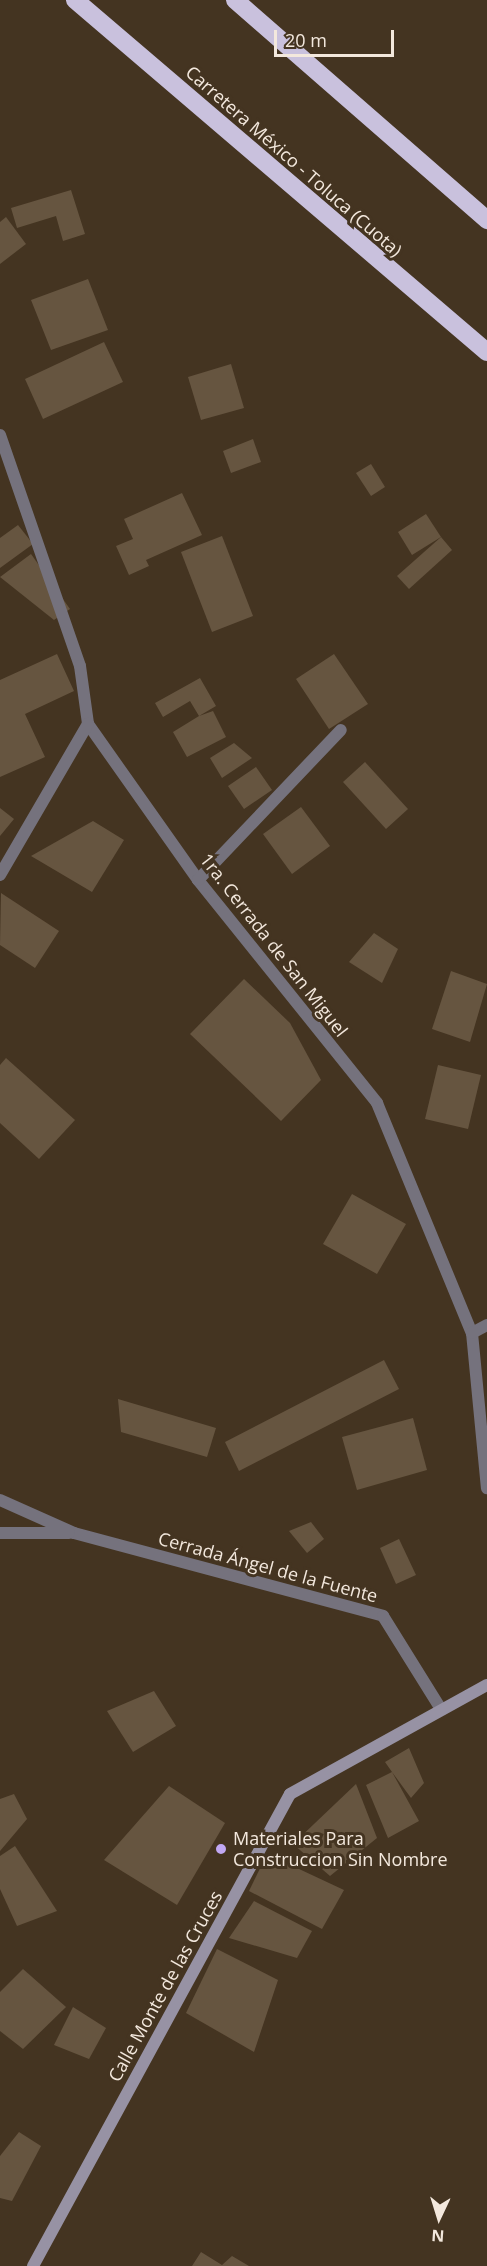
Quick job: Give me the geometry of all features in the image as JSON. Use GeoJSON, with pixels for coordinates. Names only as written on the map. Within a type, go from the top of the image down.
{"type":"FeatureCollection","features":[{"type":"Feature","properties":{"kind":"highway","name":"Carretera México - Toluca (Cuota)"},"geometry":{"type":"LineString","coordinates":[[75,0],[487,352]]}},
{"type":"Feature","properties":{"kind":"highway"},"geometry":{"type":"LineString","coordinates":[[235,0],[487,220]]}},
{"type":"Feature","properties":{"kind":"street","name":"1ra. Cerrada de San Miguel"},"geometry":{"type":"LineString","coordinates":[[0,435],[80,666],[88,724],[198,880],[377,1103],[472,1333],[487,1488]]}},
{"type":"Feature","properties":{"kind":"street"},"geometry":{"type":"LineString","coordinates":[[0,874],[88,724]]}},
{"type":"Feature","properties":{"kind":"street"},"geometry":{"type":"LineString","coordinates":[[198,880],[341,730]]}},
{"type":"Feature","properties":{"kind":"street"},"geometry":{"type":"LineString","coordinates":[[472,1333],[487,1324]]}},
{"type":"Feature","properties":{"kind":"street","name":"Cerrada Ángel de la Fuente"},"geometry":{"type":"LineString","coordinates":[[0,1500],[74,1533],[383,1616],[441,1709]]}},
{"type":"Feature","properties":{"kind":"street","name":"Cerrada Ángel de la Fuente"},"geometry":{"type":"LineString","coordinates":[[0,1533],[74,1533]]}},
{"type":"Feature","properties":{"kind":"street","name":"Calle Monte de las Cruces"},"geometry":{"type":"LineString","coordinates":[[33,2266],[290,1794],[487,1685]]}},
{"type":"Feature","properties":{"kind":"building"},"geometry":{"type":"Polygon","coordinates":[[[71,190],[85,234],[63,241],[56,216],[17,228],[11,208],[71,190]]]}},
{"type":"Feature","properties":{"kind":"building"},"geometry":{"type":"Polygon","coordinates":[[[6,217],[26,244],[0,264],[0,222],[6,217]]]}},
{"type":"Feature","properties":{"kind":"building"},"geometry":{"type":"Polygon","coordinates":[[[88,279],[108,330],[51,350],[31,300],[88,279]]]}},
{"type":"Feature","properties":{"kind":"building"},"geometry":{"type":"Polygon","coordinates":[[[104,342],[123,382],[43,419],[25,379],[104,342]]]}},
{"type":"Feature","properties":{"kind":"building"},"geometry":{"type":"Polygon","coordinates":[[[231,364],[244,408],[201,420],[188,377],[231,364]]]}},
{"type":"Feature","properties":{"kind":"building"},"geometry":{"type":"Polygon","coordinates":[[[253,439],[261,462],[231,473],[223,451],[253,439]]]}},
{"type":"Feature","properties":{"kind":"building"},"geometry":{"type":"Polygon","coordinates":[[[371,464],[385,487],[371,496],[356,473],[371,464]]]}},
{"type":"Feature","properties":{"kind":"building"},"geometry":{"type":"Polygon","coordinates":[[[182,493],[202,535],[146,560],[149,566],[129,575],[116,546],[133,539],[124,519],[182,493]]]}},
{"type":"Feature","properties":{"kind":"building"},"geometry":{"type":"Polygon","coordinates":[[[426,514],[441,537],[412,555],[398,532],[426,514]]]}},
{"type":"Feature","properties":{"kind":"building"},"geometry":{"type":"Polygon","coordinates":[[[18,525],[33,544],[0,568],[0,538],[18,525]]]}},
{"type":"Feature","properties":{"kind":"building"},"geometry":{"type":"Polygon","coordinates":[[[222,536],[253,616],[212,632],[181,552],[222,536]]]}},
{"type":"Feature","properties":{"kind":"building"},"geometry":{"type":"Polygon","coordinates":[[[441,537],[452,550],[409,589],[397,576],[441,537]]]}},
{"type":"Feature","properties":{"kind":"building"},"geometry":{"type":"Polygon","coordinates":[[[31,554],[70,609],[54,620],[0,577],[31,554]]]}},
{"type":"Feature","properties":{"kind":"building"},"geometry":{"type":"Polygon","coordinates":[[[57,654],[74,691],[25,714],[45,757],[0,777],[0,680],[57,654]]]}},
{"type":"Feature","properties":{"kind":"building"},"geometry":{"type":"Polygon","coordinates":[[[334,654],[368,704],[329,729],[296,679],[334,654]]]}},
{"type":"Feature","properties":{"kind":"building"},"geometry":{"type":"Polygon","coordinates":[[[200,678],[216,706],[199,716],[190,701],[163,717],[155,703],[200,678]]]}},
{"type":"Feature","properties":{"kind":"building"},"geometry":{"type":"Polygon","coordinates":[[[213,711],[226,737],[187,757],[173,732],[199,716],[213,711]]]}},
{"type":"Feature","properties":{"kind":"building"},"geometry":{"type":"Polygon","coordinates":[[[234,743],[252,758],[222,778],[210,758],[234,743]]]}},
{"type":"Feature","properties":{"kind":"building"},"geometry":{"type":"Polygon","coordinates":[[[365,762],[408,809],[386,829],[343,782],[365,762]]]}},
{"type":"Feature","properties":{"kind":"building"},"geometry":{"type":"Polygon","coordinates":[[[256,767],[272,790],[244,809],[228,786],[256,767]]]}},
{"type":"Feature","properties":{"kind":"building"},"geometry":{"type":"Polygon","coordinates":[[[301,807],[330,846],[292,874],[263,834],[301,807]]]}},
{"type":"Feature","properties":{"kind":"building"},"geometry":{"type":"Polygon","coordinates":[[[0,808],[14,819],[0,836],[0,808]]]}},
{"type":"Feature","properties":{"kind":"building"},"geometry":{"type":"Polygon","coordinates":[[[93,821],[124,840],[92,892],[31,856],[93,821]]]}},
{"type":"Feature","properties":{"kind":"building"},"geometry":{"type":"Polygon","coordinates":[[[1,893],[59,931],[35,968],[0,945],[1,893]]]}},
{"type":"Feature","properties":{"kind":"building"},"geometry":{"type":"Polygon","coordinates":[[[374,933],[398,949],[382,983],[349,962],[374,933]]]}},
{"type":"Feature","properties":{"kind":"building"},"geometry":{"type":"Polygon","coordinates":[[[451,971],[487,984],[470,1042],[432,1029],[451,971]]]}},
{"type":"Feature","properties":{"kind":"building"},"geometry":{"type":"Polygon","coordinates":[[[244,979],[290,1023],[321,1080],[281,1121],[190,1034],[244,979]]]}},
{"type":"Feature","properties":{"kind":"building"},"geometry":{"type":"Polygon","coordinates":[[[6,1058],[75,1120],[39,1159],[0,1123],[0,1065],[6,1058]]]}},
{"type":"Feature","properties":{"kind":"building"},"geometry":{"type":"Polygon","coordinates":[[[438,1065],[481,1075],[468,1129],[425,1119],[438,1065]]]}},
{"type":"Feature","properties":{"kind":"building"},"geometry":{"type":"Polygon","coordinates":[[[352,1194],[406,1224],[377,1274],[323,1244],[352,1194]]]}},
{"type":"Feature","properties":{"kind":"building"},"geometry":{"type":"Polygon","coordinates":[[[384,1360],[399,1389],[239,1471],[225,1442],[384,1360]]]}},
{"type":"Feature","properties":{"kind":"building"},"geometry":{"type":"Polygon","coordinates":[[[118,1399],[216,1428],[207,1457],[121,1432],[118,1399]]]}},
{"type":"Feature","properties":{"kind":"building"},"geometry":{"type":"Polygon","coordinates":[[[413,1418],[427,1470],[357,1490],[342,1437],[413,1418]]]}},
{"type":"Feature","properties":{"kind":"building"},"geometry":{"type":"Polygon","coordinates":[[[311,1522],[324,1539],[307,1553],[289,1531],[311,1522]]]}},
{"type":"Feature","properties":{"kind":"building"},"geometry":{"type":"Polygon","coordinates":[[[399,1539],[416,1575],[396,1584],[380,1548],[399,1539]]]}},
{"type":"Feature","properties":{"kind":"building"},"geometry":{"type":"Polygon","coordinates":[[[154,1691],[176,1726],[133,1752],[107,1711],[154,1691]]]}},
{"type":"Feature","properties":{"kind":"building"},"geometry":{"type":"Polygon","coordinates":[[[409,1748],[424,1783],[411,1798],[385,1762],[409,1748]]]}},
{"type":"Feature","properties":{"kind":"building"},"geometry":{"type":"Polygon","coordinates":[[[392,1772],[419,1821],[388,1838],[366,1785],[392,1772]]]}},
{"type":"Feature","properties":{"kind":"building"},"geometry":{"type":"Polygon","coordinates":[[[356,1784],[377,1838],[330,1876],[293,1844],[356,1784]]]}},
{"type":"Feature","properties":{"kind":"building"},"geometry":{"type":"Polygon","coordinates":[[[169,1786],[225,1823],[177,1905],[104,1860],[169,1786]]]}},
{"type":"Feature","properties":{"kind":"building"},"geometry":{"type":"Polygon","coordinates":[[[14,1794],[27,1819],[0,1851],[0,1799],[14,1794]]]}},
{"type":"Feature","properties":{"kind":"building"},"geometry":{"type":"Polygon","coordinates":[[[15,1846],[57,1911],[17,1926],[0,1889],[0,1856],[15,1846]]]}},
{"type":"Feature","properties":{"kind":"building"},"geometry":{"type":"Polygon","coordinates":[[[267,1854],[344,1890],[322,1929],[249,1891],[267,1854]]]}},
{"type":"Feature","properties":{"kind":"building"},"geometry":{"type":"Polygon","coordinates":[[[254,1901],[312,1931],[297,1958],[229,1938],[254,1901]]]}},
{"type":"Feature","properties":{"kind":"building"},"geometry":{"type":"Polygon","coordinates":[[[217,1949],[278,1980],[254,2052],[186,2013],[217,1949]]]}},
{"type":"Feature","properties":{"kind":"building"},"geometry":{"type":"Polygon","coordinates":[[[23,1969],[66,2007],[23,2049],[0,2031],[0,1992],[23,1969]]]}},
{"type":"Feature","properties":{"kind":"building"},"geometry":{"type":"Polygon","coordinates":[[[73,2007],[106,2028],[89,2059],[54,2045],[73,2007]]]}},
{"type":"Feature","properties":{"kind":"building"},"geometry":{"type":"Polygon","coordinates":[[[19,2132],[41,2146],[12,2201],[0,2198],[0,2156],[19,2132]]]}},
{"type":"Feature","properties":{"kind":"building"},"geometry":{"type":"Polygon","coordinates":[[[201,2252],[222,2265],[232,2256],[249,2266],[192,2266],[201,2252]]]}},
{"type":"Feature","properties":{"kind":"place","name":"Materiales Para Construccion Sin Nombre"},"geometry":{"type":"Point","coordinates":[221,1849]}}]}
